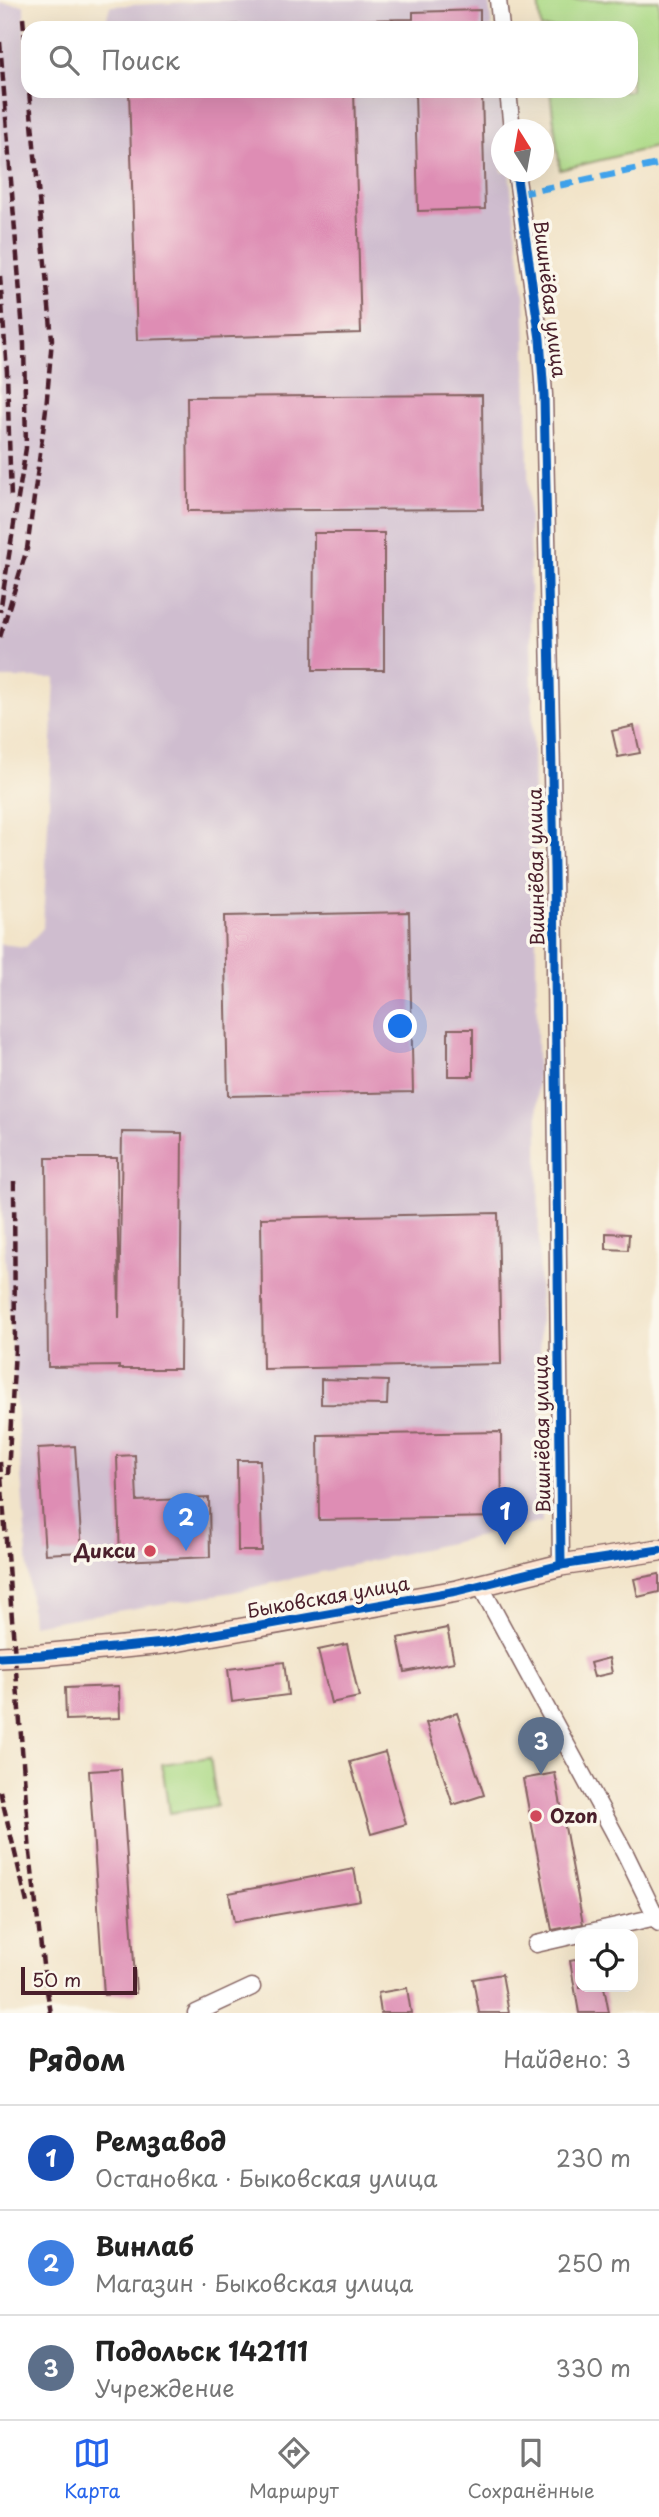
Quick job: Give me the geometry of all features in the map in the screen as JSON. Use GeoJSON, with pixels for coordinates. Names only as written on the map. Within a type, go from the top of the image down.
{"type":"FeatureCollection","features":[{"type":"Feature","properties":{"kind":"street"},"geometry":{"type":"LineString","coordinates":[[498,0],[500,21]]}},
{"type":"Feature","properties":{"kind":"street"},"geometry":{"type":"LineString","coordinates":[[509,98],[511,119]]}},
{"type":"Feature","properties":{"kind":"street","name":"Вишнёвая улица"},"geometry":{"type":"LineString","coordinates":[[517,182],[540,339],[545,408],[554,868],[561,1565]]}},
{"type":"Feature","properties":{"kind":"street","name":"Быковская улица"},"geometry":{"type":"LineString","coordinates":[[0,1657],[164,1643],[367,1608],[561,1565],[659,1550]]}},
{"type":"Feature","properties":{"kind":"street"},"geometry":{"type":"LineString","coordinates":[[480,1585],[625,1853],[658,1920],[608,1929]]}},
{"type":"Feature","properties":{"kind":"street"},"geometry":{"type":"LineString","coordinates":[[536,1944],[575,1935]]}},
{"type":"Feature","properties":{"kind":"street"},"geometry":{"type":"LineString","coordinates":[[196,2013],[252,1987]]}},
{"type":"Feature","properties":{"kind":"shaded area"},"geometry":{"type":"Polygon","coordinates":[[[241,0],[489,0],[491,21],[106,21],[110,6],[241,0]]]}},
{"type":"Feature","properties":{"kind":"shaded area"},"geometry":{"type":"Polygon","coordinates":[[[0,3],[24,5],[24,21],[21,21],[21,98],[501,98],[503,119],[491,119],[491,182],[510,182],[525,301],[535,849],[542,1522],[233,1592],[32,1625],[0,1187],[0,944],[26,947],[43,928],[55,678],[0,678],[0,3]]]}},
{"type":"Feature","properties":{"kind":"green space"},"geometry":{"type":"Polygon","coordinates":[[[538,0],[659,0],[659,146],[560,170],[551,98],[638,98],[638,21],[540,21],[538,0]]]}},
{"type":"Feature","properties":{"kind":"green space"},"geometry":{"type":"Polygon","coordinates":[[[210,1757],[217,1806],[169,1813],[162,1764],[210,1757]]]}},
{"type":"Feature","properties":{"kind":"building"},"geometry":{"type":"Polygon","coordinates":[[[480,10],[480,21],[358,21],[413,19],[413,12],[480,10]]]}},
{"type":"Feature","properties":{"kind":"building"},"geometry":{"type":"Polygon","coordinates":[[[129,98],[354,98],[361,333],[137,340],[129,98]]]}},
{"type":"Feature","properties":{"kind":"building"},"geometry":{"type":"Polygon","coordinates":[[[415,98],[482,98],[485,209],[418,211],[415,98]]]}},
{"type":"Feature","properties":{"kind":"building"},"geometry":{"type":"Polygon","coordinates":[[[482,395],[483,509],[188,511],[187,397],[482,395]]]}},
{"type":"Feature","properties":{"kind":"building"},"geometry":{"type":"Polygon","coordinates":[[[314,533],[384,533],[384,670],[313,670],[314,533]]]}},
{"type":"Feature","properties":{"kind":"building"},"geometry":{"type":"Polygon","coordinates":[[[634,726],[640,753],[618,757],[612,731],[634,726]]]}},
{"type":"Feature","properties":{"kind":"building"},"geometry":{"type":"Polygon","coordinates":[[[409,912],[413,1092],[228,1096],[224,916],[409,912]]]}},
{"type":"Feature","properties":{"kind":"building"},"geometry":{"type":"Polygon","coordinates":[[[448,1029],[473,1029],[473,1076],[448,1076],[448,1029]]]}},
{"type":"Feature","properties":{"kind":"building"},"geometry":{"type":"Polygon","coordinates":[[[122,1132],[182,1133],[180,1369],[48,1367],[46,1158],[117,1158],[119,1319],[122,1132]]]}},
{"type":"Feature","properties":{"kind":"building"},"geometry":{"type":"Polygon","coordinates":[[[498,1213],[501,1364],[263,1369],[261,1218],[498,1213]]]}},
{"type":"Feature","properties":{"kind":"building"},"geometry":{"type":"Polygon","coordinates":[[[606,1233],[629,1234],[628,1250],[606,1249],[606,1233]]]}},
{"type":"Feature","properties":{"kind":"building"},"geometry":{"type":"Polygon","coordinates":[[[321,1379],[388,1381],[387,1405],[321,1404],[321,1379]]]}},
{"type":"Feature","properties":{"kind":"building"},"geometry":{"type":"Polygon","coordinates":[[[501,1432],[502,1517],[319,1520],[318,1435],[501,1432]]]}},
{"type":"Feature","properties":{"kind":"building"},"geometry":{"type":"Polygon","coordinates":[[[75,1446],[82,1552],[45,1554],[38,1448],[75,1446]]]}},
{"type":"Feature","properties":{"kind":"building"},"geometry":{"type":"Polygon","coordinates":[[[135,1455],[137,1501],[209,1498],[210,1557],[120,1561],[117,1456],[135,1455]]]}},
{"type":"Feature","properties":{"kind":"building"},"geometry":{"type":"Polygon","coordinates":[[[237,1460],[260,1460],[262,1551],[238,1551],[237,1460]]]}},
{"type":"Feature","properties":{"kind":"building"},"geometry":{"type":"Polygon","coordinates":[[[659,1574],[659,1592],[638,1597],[634,1579],[659,1574]]]}},
{"type":"Feature","properties":{"kind":"building"},"geometry":{"type":"Polygon","coordinates":[[[447,1628],[454,1662],[405,1672],[398,1638],[447,1628]]]}},
{"type":"Feature","properties":{"kind":"building"},"geometry":{"type":"Polygon","coordinates":[[[347,1644],[359,1697],[331,1703],[318,1650],[347,1644]]]}},
{"type":"Feature","properties":{"kind":"building"},"geometry":{"type":"Polygon","coordinates":[[[609,1658],[612,1673],[594,1677],[590,1663],[609,1658]]]}},
{"type":"Feature","properties":{"kind":"building"},"geometry":{"type":"Polygon","coordinates":[[[284,1662],[288,1695],[232,1702],[228,1669],[284,1662]]]}},
{"type":"Feature","properties":{"kind":"building"},"geometry":{"type":"Polygon","coordinates":[[[119,1686],[120,1718],[66,1720],[65,1688],[119,1686]]]}},
{"type":"Feature","properties":{"kind":"building"},"geometry":{"type":"Polygon","coordinates":[[[457,1713],[484,1795],[453,1805],[426,1723],[457,1713]]]}},
{"type":"Feature","properties":{"kind":"building"},"geometry":{"type":"Polygon","coordinates":[[[385,1752],[406,1824],[371,1834],[350,1762],[385,1752]]]}},
{"type":"Feature","properties":{"kind":"building"},"geometry":{"type":"Polygon","coordinates":[[[121,1769],[136,1993],[104,1995],[89,1771],[121,1769]]]}},
{"type":"Feature","properties":{"kind":"building"},"geometry":{"type":"Polygon","coordinates":[[[555,1773],[583,1924],[552,1930],[523,1779],[555,1773]]]}},
{"type":"Feature","properties":{"kind":"building"},"geometry":{"type":"Polygon","coordinates":[[[354,1869],[360,1900],[234,1922],[229,1893],[354,1869]]]}},
{"type":"Feature","properties":{"kind":"building"},"geometry":{"type":"Polygon","coordinates":[[[575,1960],[575,1990],[570,1961],[575,1960]]]}},
{"type":"Feature","properties":{"kind":"building"},"geometry":{"type":"Polygon","coordinates":[[[502,1974],[509,2013],[479,2013],[473,1979],[502,1974]]]}},
{"type":"Feature","properties":{"kind":"building"},"geometry":{"type":"Polygon","coordinates":[[[407,1988],[411,2013],[381,2013],[378,1993],[407,1988]]]}},
{"type":"Feature","properties":{"kind":"building"},"geometry":{"type":"Polygon","coordinates":[[[575,1992],[605,1992],[609,2013],[579,2013],[575,1992]]]}},
{"type":"Feature","properties":{"kind":"railway"},"geometry":{"type":"LineString","coordinates":[[0,42],[24,344],[26,448],[0,612]]}},
{"type":"Feature","properties":{"kind":"railway"},"geometry":{"type":"LineString","coordinates":[[0,637],[27,549],[46,409],[52,339],[30,98]]}},
{"type":"Feature","properties":{"kind":"railway"},"geometry":{"type":"LineString","coordinates":[[0,276],[7,372],[11,500]]}},
{"type":"Feature","properties":{"kind":"railway"},"geometry":{"type":"LineString","coordinates":[[8,1475],[15,1349],[14,1181]]}},
{"type":"Feature","properties":{"kind":"railway"},"geometry":{"type":"LineString","coordinates":[[0,1462],[30,1853],[45,1982]]}},
{"type":"Feature","properties":{"kind":"railway"},"geometry":{"type":"LineString","coordinates":[[0,1791],[28,1907]]}},
{"type":"Feature","properties":{"kind":"railway"},"geometry":{"type":"LineString","coordinates":[[44,1975],[51,2013]]}},
{"type":"Feature","properties":{"kind":"marked path"},"geometry":{"type":"LineString","coordinates":[[519,194],[659,164]]}},
{"type":"Feature","properties":{"kind":"cycle path"},"geometry":{"type":"LineString","coordinates":[[517,182],[540,339],[544,395],[554,868],[561,1565]]}},
{"type":"Feature","properties":{"kind":"cycle path"},"geometry":{"type":"LineString","coordinates":[[0,1657],[164,1643],[457,1591],[561,1565],[659,1550]]}},
{"type":"Feature","properties":{"kind":"place","name":"Ремзавод"},"geometry":{"type":"Point","coordinates":[505,1545]}},
{"type":"Feature","properties":{"kind":"place","name":"Дикси"},"geometry":{"type":"Point","coordinates":[150,1551]}},
{"type":"Feature","properties":{"kind":"place","name":"Винлаб"},"geometry":{"type":"Point","coordinates":[186,1551]}},
{"type":"Feature","properties":{"kind":"place","name":"Подольск 142111"},"geometry":{"type":"Point","coordinates":[541,1775]}},
{"type":"Feature","properties":{"kind":"place","name":"Ozon"},"geometry":{"type":"Point","coordinates":[536,1816]}}]}
